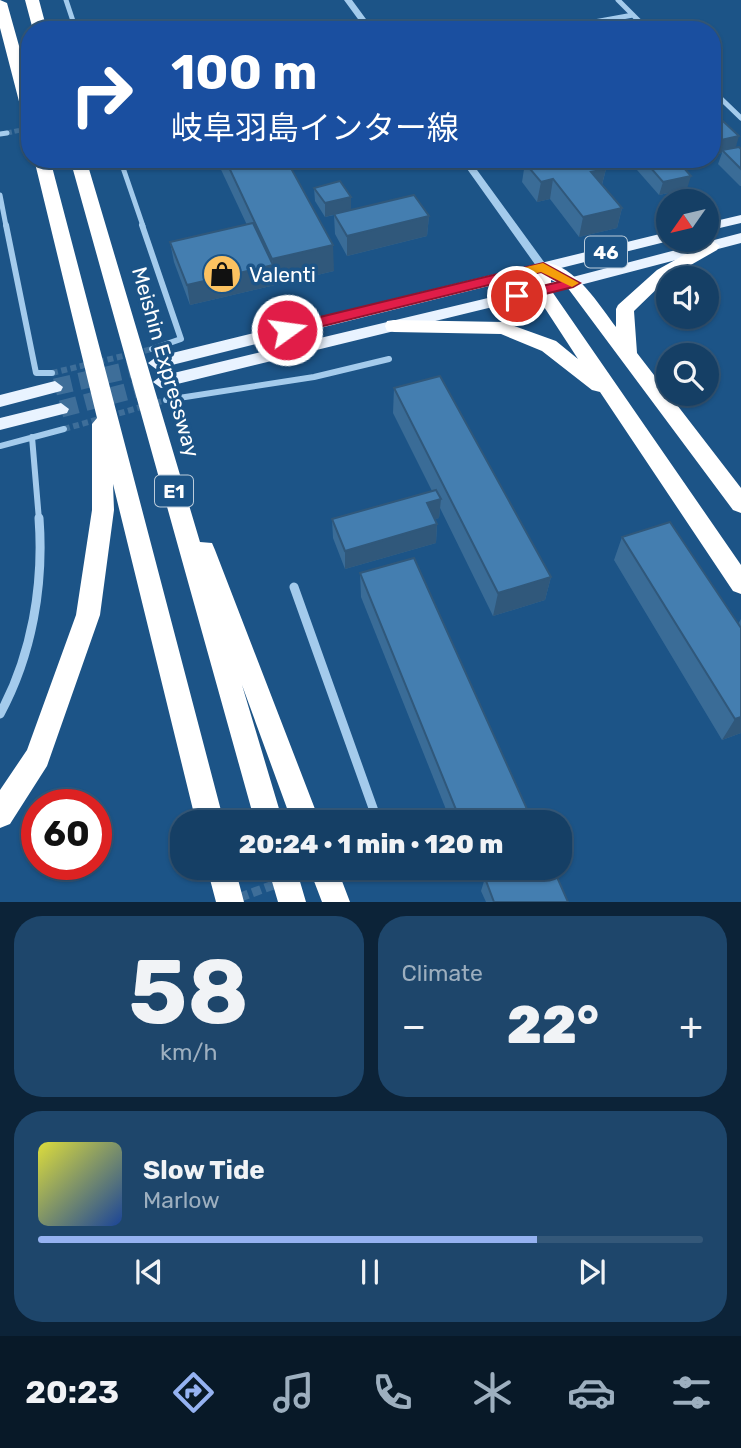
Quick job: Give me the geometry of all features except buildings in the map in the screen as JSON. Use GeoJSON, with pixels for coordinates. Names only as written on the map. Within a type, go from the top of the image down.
{"type":"FeatureCollection","features":[{"type":"Feature","properties":{"kind":"highway"},"geometry":{"type":"LineString","coordinates":[[32,0],[38,21]]}},
{"type":"Feature","properties":{"kind":"highway"},"geometry":{"type":"LineString","coordinates":[[0,2],[21,80]]}},
{"type":"Feature","properties":{"kind":"highway","name":"E1"},"geometry":{"type":"LineString","coordinates":[[44,168],[207,810]]}},
{"type":"Feature","properties":{"kind":"highway","name":"Meishin Expressway"},"geometry":{"type":"LineString","coordinates":[[81,168],[157,402],[266,810]]}},
{"type":"Feature","properties":{"kind":"highway"},"geometry":{"type":"LineString","coordinates":[[627,354],[625,309],[663,274],[701,252]]}},
{"type":"Feature","properties":{"kind":"highway"},"geometry":{"type":"LineString","coordinates":[[741,504],[573,283],[543,268],[542,290],[741,584]]}},
{"type":"Feature","properties":{"kind":"highway"},"geometry":{"type":"LineString","coordinates":[[394,326],[426,324],[503,328],[549,346],[614,397]]}},
{"type":"Feature","properties":{"kind":"highway"},"geometry":{"type":"LineString","coordinates":[[0,814],[37,757],[88,615],[103,510],[102,388]]}},
{"type":"Feature","properties":{"kind":"highway"},"geometry":{"type":"LineString","coordinates":[[157,402],[302,810]]}},
{"type":"Feature","properties":{"kind":"highway"},"geometry":{"type":"LineString","coordinates":[[224,880],[230,902]]}},
{"type":"Feature","properties":{"kind":"highway"},"geometry":{"type":"LineString","coordinates":[[286,880],[292,902]]}},
{"type":"Feature","properties":{"kind":"highway"},"geometry":{"type":"LineString","coordinates":[[328,880],[336,902]]}},
{"type":"Feature","properties":{"kind":"main road"},"geometry":{"type":"LineString","coordinates":[[719,224],[741,219]]}},
{"type":"Feature","properties":{"kind":"main road","name":"46"},"geometry":{"type":"LineString","coordinates":[[719,244],[741,238]]}},
{"type":"Feature","properties":{"kind":"main road","name":"46"},"geometry":{"type":"LineString","coordinates":[[154,356],[656,240]]}},
{"type":"Feature","properties":{"kind":"main road","name":"46"},"geometry":{"type":"LineString","coordinates":[[161,382],[573,283],[689,252]]}},
{"type":"Feature","properties":{"kind":"main road"},"geometry":{"type":"LineString","coordinates":[[0,401],[54,380]]}},
{"type":"Feature","properties":{"kind":"main road"},"geometry":{"type":"LineString","coordinates":[[0,424],[61,409]]}},
{"type":"Feature","properties":{"kind":"street"},"geometry":{"type":"LineString","coordinates":[[66,0],[73,21]]}},
{"type":"Feature","properties":{"kind":"street"},"geometry":{"type":"LineString","coordinates":[[348,0],[363,21]]}},
{"type":"Feature","properties":{"kind":"street"},"geometry":{"type":"LineString","coordinates":[[618,0],[639,21]]}},
{"type":"Feature","properties":{"kind":"street"},"geometry":{"type":"LineString","coordinates":[[600,21],[633,15]]}},
{"type":"Feature","properties":{"kind":"street"},"geometry":{"type":"LineString","coordinates":[[721,99],[741,118]]}},
{"type":"Feature","properties":{"kind":"street"},"geometry":{"type":"LineString","coordinates":[[0,134],[7,133]]}},
{"type":"Feature","properties":{"kind":"street"},"geometry":{"type":"LineString","coordinates":[[123,168],[181,339],[154,356]]}},
{"type":"Feature","properties":{"kind":"street"},"geometry":{"type":"LineString","coordinates":[[471,168],[543,268]]}},
{"type":"Feature","properties":{"kind":"street"},"geometry":{"type":"LineString","coordinates":[[0,195],[36,373],[54,380]]}},
{"type":"Feature","properties":{"kind":"street"},"geometry":{"type":"LineString","coordinates":[[157,402],[314,377],[389,359]]}},
{"type":"Feature","properties":{"kind":"street"},"geometry":{"type":"LineString","coordinates":[[0,446],[64,429]]}},
{"type":"Feature","properties":{"kind":"street"},"geometry":{"type":"LineString","coordinates":[[0,714],[34,624],[41,547],[32,437]]}},
{"type":"Feature","properties":{"kind":"street"},"geometry":{"type":"LineString","coordinates":[[294,587],[374,810]]}},
{"type":"Feature","properties":{"kind":"tunnel"},"geometry":{"type":"LineString","coordinates":[[7,133],[21,130]]}},
{"type":"Feature","properties":{"kind":"tunnel"},"geometry":{"type":"LineString","coordinates":[[52,373],[152,349]]}},
{"type":"Feature","properties":{"kind":"tunnel"},"geometry":{"type":"LineString","coordinates":[[55,387],[150,365]]}},
{"type":"Feature","properties":{"kind":"tunnel"},"geometry":{"type":"LineString","coordinates":[[61,409],[156,384]]}},
{"type":"Feature","properties":{"kind":"tunnel"},"geometry":{"type":"LineString","coordinates":[[64,429],[166,400]]}},
{"type":"Feature","properties":{"kind":"tunnel"},"geometry":{"type":"LineString","coordinates":[[227,902],[279,883]]}},
{"type":"Feature","properties":{"kind":"slow traffic"},"geometry":{"type":"LineString","coordinates":[[506,277],[543,268],[572,283]]}},
{"type":"Feature","properties":{"kind":"place","name":"Valenti"},"geometry":{"type":"Point","coordinates":[222,274]}},
{"type":"Feature","properties":{"kind":"route"},"geometry":{"type":"LineString","coordinates":[[287,330],[543,268],[573,283],[517,296]]}}]}
